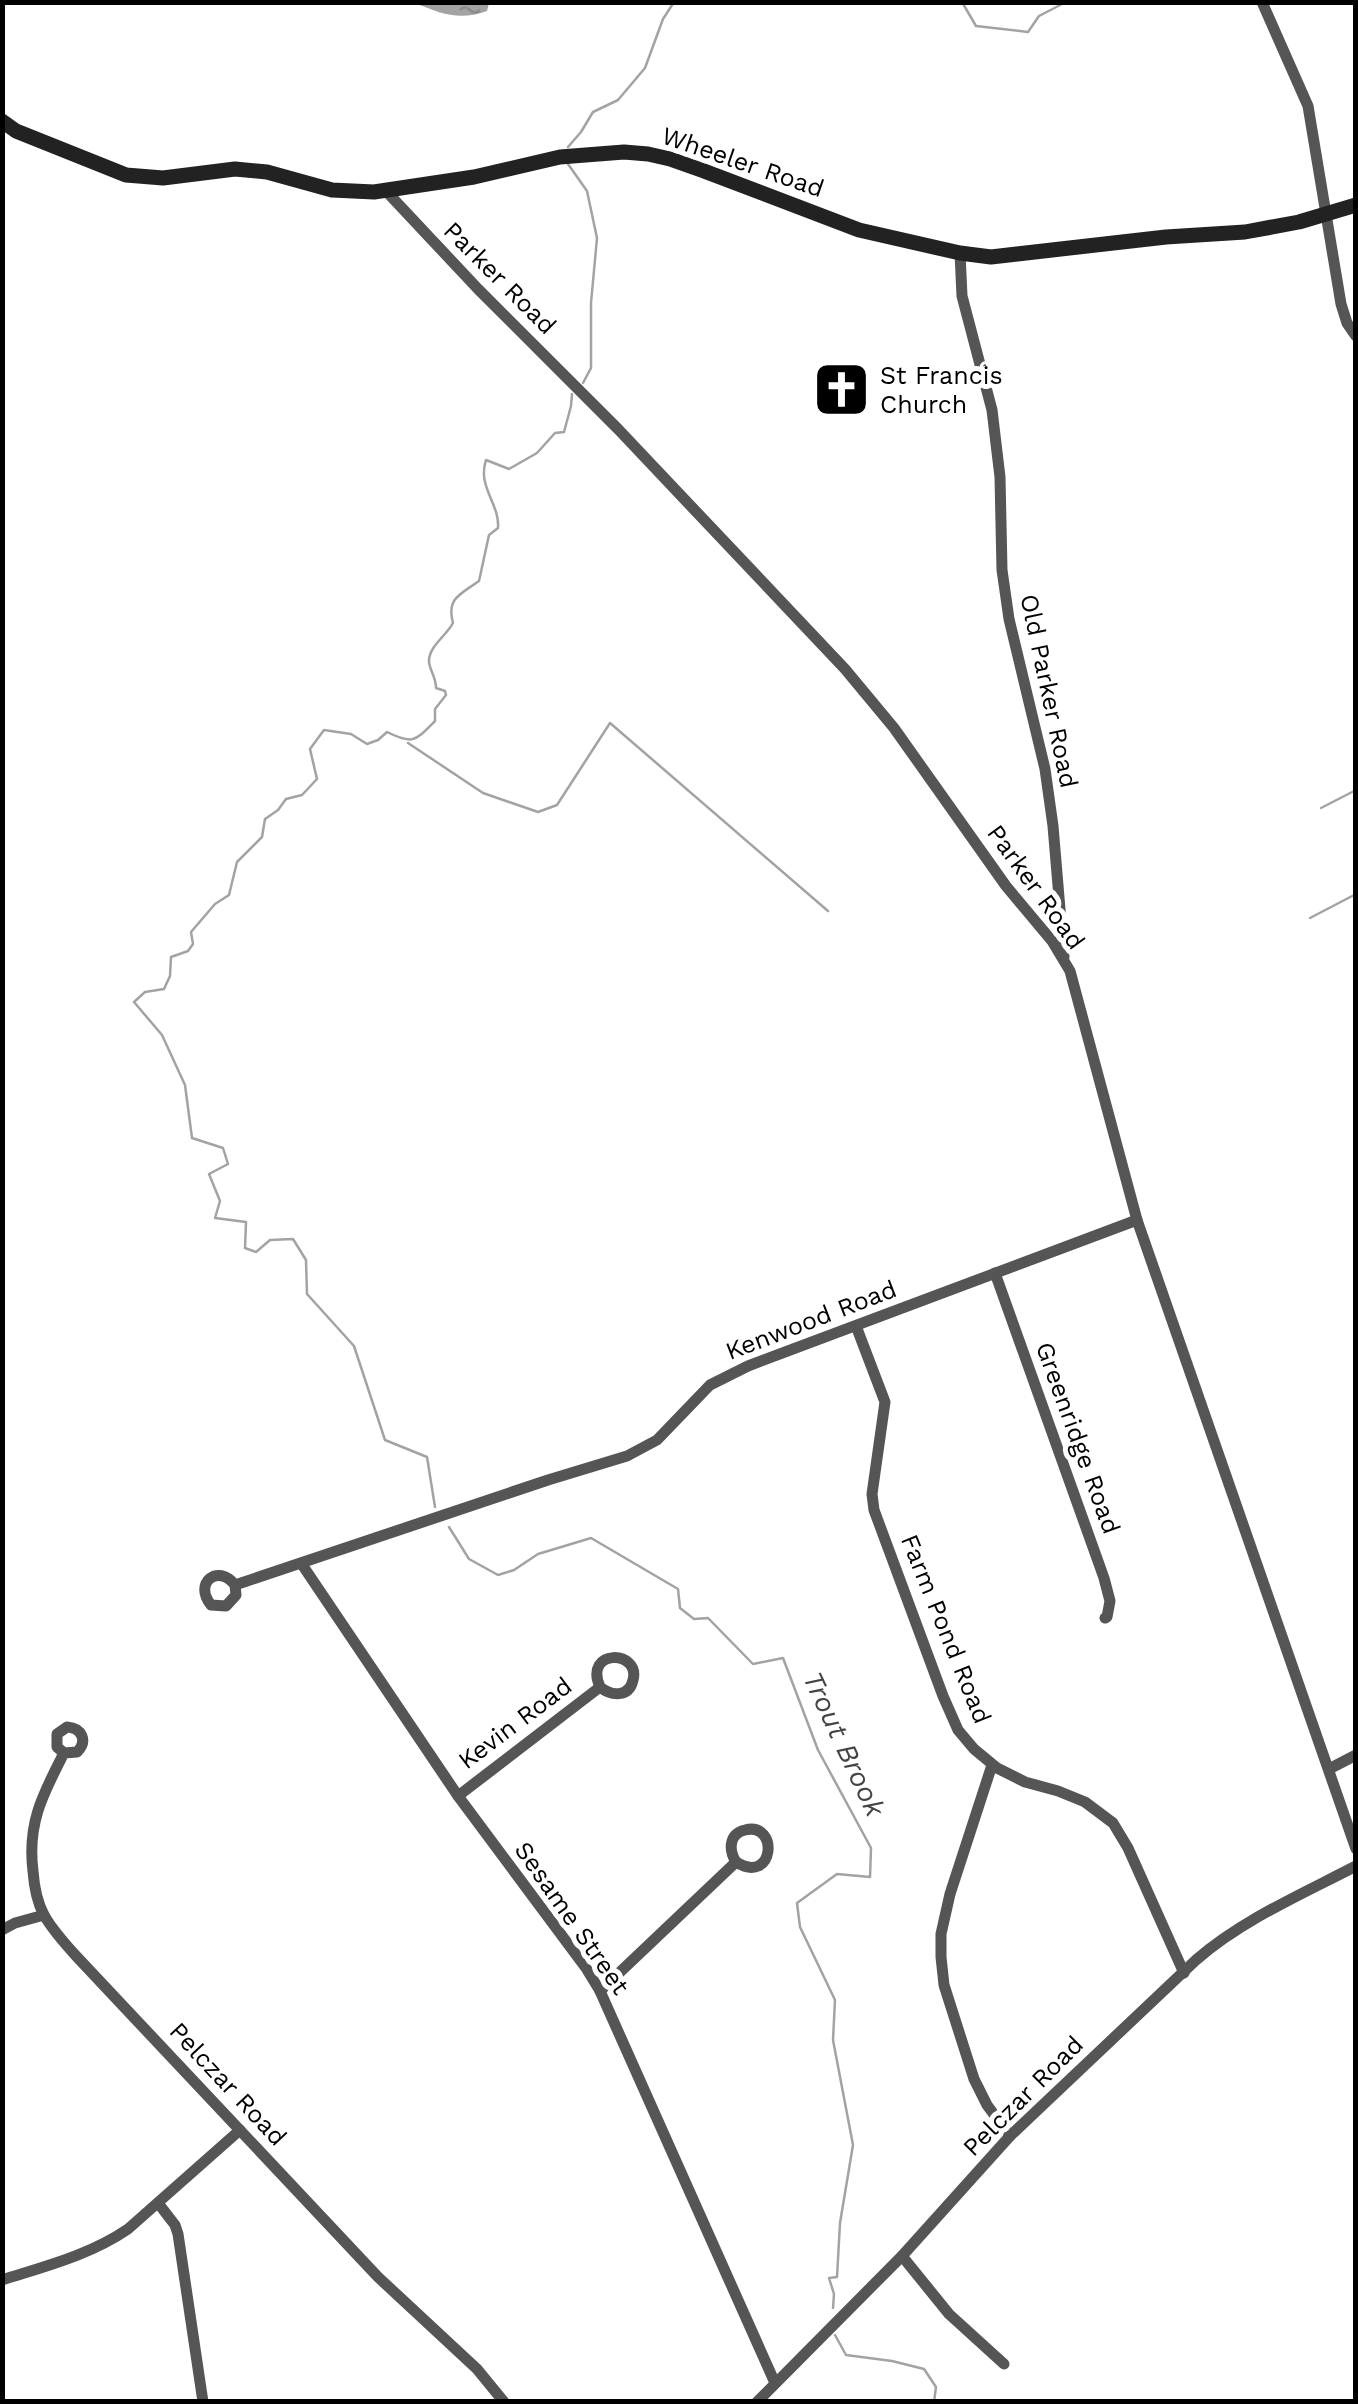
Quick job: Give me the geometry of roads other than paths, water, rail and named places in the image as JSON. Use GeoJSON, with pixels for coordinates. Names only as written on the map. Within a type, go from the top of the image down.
{"type":"FeatureCollection","features":[{"type":"Feature","properties":{"kind":"street"},"geometry":{"type":"LineString","coordinates":[[1266,4],[1308,106],[1341,304],[1356,336]]}},
{"type":"Feature","properties":{"kind":"street","name":"Wheeler Road"},"geometry":{"type":"LineString","coordinates":[[2,122],[126,174],[163,178],[235,169],[267,172],[332,190],[386,191],[474,178],[560,157],[648,154],[687,164],[859,230],[991,257],[1166,236],[1245,232],[1356,205]]}},
{"type":"Feature","properties":{"kind":"street","name":"Parker Road"},"geometry":{"type":"LineString","coordinates":[[386,191],[845,669],[894,728],[1070,971],[1137,1220],[1356,1849]]}},
{"type":"Feature","properties":{"kind":"street","name":"Old Parker Road"},"geometry":{"type":"LineString","coordinates":[[960,253],[962,296],[992,410],[1000,477],[1006,603],[1045,770],[1064,961]]}},
{"type":"Feature","properties":{"kind":"street","name":"Kenwood Road"},"geometry":{"type":"LineString","coordinates":[[235,1585],[627,1456],[657,1440],[710,1385],[748,1366],[1137,1220]]}},
{"type":"Feature","properties":{"kind":"street","name":"Greenridge Road"},"geometry":{"type":"LineString","coordinates":[[996,1272],[1104,1578],[1110,1602],[1106,1618]]}},
{"type":"Feature","properties":{"kind":"street","name":"Farm Pond Road"},"geometry":{"type":"LineString","coordinates":[[856,1326],[885,1402],[872,1494],[874,1510],[952,1718],[974,1749],[992,1765],[1025,1782],[1086,1802],[1113,1823],[1184,1972]]}},
{"type":"Feature","properties":{"kind":"street","name":"Sesame Street"},"geometry":{"type":"LineString","coordinates":[[301,1563],[458,1796],[600,1991],[775,2383]]}},
{"type":"Feature","properties":{"kind":"street","name":"Kevin Road"},"geometry":{"type":"LineString","coordinates":[[458,1796],[600,1687]]}},
{"type":"Feature","properties":{"kind":"street","name":"Pelczar Road"},"geometry":{"type":"LineString","coordinates":[[64,1753],[44,1791],[33,1824],[31,1858],[44,1915],[78,1958],[240,2130],[378,2276],[486,2378],[504,2402]]}},
{"type":"Feature","properties":{"kind":"street"},"geometry":{"type":"LineString","coordinates":[[1329,1770],[1356,1755]]}},
{"type":"Feature","properties":{"kind":"street"},"geometry":{"type":"LineString","coordinates":[[992,1765],[947,1904],[940,1956],[944,1985],[974,2079],[1010,2136]]}},
{"type":"Feature","properties":{"kind":"street"},"geometry":{"type":"LineString","coordinates":[[600,1991],[736,1862]]}},
{"type":"Feature","properties":{"kind":"street","name":"Pelczar Road"},"geometry":{"type":"LineString","coordinates":[[757,2402],[902,2256],[1010,2136],[1184,1972],[1218,1942],[1356,1866]]}},
{"type":"Feature","properties":{"kind":"street"},"geometry":{"type":"LineString","coordinates":[[2,1930],[44,1915]]}},
{"type":"Feature","properties":{"kind":"street"},"geometry":{"type":"LineString","coordinates":[[2,2280],[99,2247],[128,2229],[240,2130]]}},
{"type":"Feature","properties":{"kind":"street"},"geometry":{"type":"LineString","coordinates":[[158,2202],[178,2234],[203,2402]]}},
{"type":"Feature","properties":{"kind":"street"},"geometry":{"type":"LineString","coordinates":[[902,2256],[949,2314],[1004,2364]]}},
{"type":"Feature","properties":{"kind":"water"},"geometry":{"type":"Polygon","coordinates":[[[489,2],[487,11],[459,16],[415,3],[489,2]]]}},
{"type":"Feature","properties":{"kind":"waterway","name":"Trout Brook"},"geometry":{"type":"LineString","coordinates":[[568,147],[593,112],[618,100],[645,68],[663,19],[674,2]]}},
{"type":"Feature","properties":{"kind":"waterway","name":"Trout Brook"},"geometry":{"type":"LineString","coordinates":[[962,2],[976,26],[1028,32],[1039,16],[1066,2]]}},
{"type":"Feature","properties":{"kind":"waterway","name":"Trout Brook"},"geometry":{"type":"LineString","coordinates":[[568,164],[587,191],[597,238],[591,368],[583,383]]}},
{"type":"Feature","properties":{"kind":"waterway","name":"Trout Brook"},"geometry":{"type":"LineString","coordinates":[[435,1507],[427,1457],[385,1440],[354,1346],[307,1294],[306,1260],[293,1239],[270,1240],[256,1252],[245,1248],[246,1222],[215,1218],[220,1201],[209,1174],[228,1164],[223,1148],[192,1138],[185,1085],[162,1035],[134,1002],[145,992],[164,989],[170,976],[171,957],[188,951],[193,944],[191,932],[215,904],[229,895],[237,862],[262,837],[265,819],[286,799],[302,795],[317,779],[310,749],[324,730],[351,734],[367,744],[387,732],[413,739],[435,721],[435,709],[446,695],[436,688],[429,657],[453,623],[453,602],[479,581],[489,535],[498,528],[484,479],[486,460],[509,469],[537,453],[555,433],[564,432],[572,394]]}},
{"type":"Feature","properties":{"kind":"waterway"},"geometry":{"type":"LineString","coordinates":[[408,743],[483,793],[538,812],[557,805],[610,723],[828,911]]}},
{"type":"Feature","properties":{"kind":"waterway"},"geometry":{"type":"LineString","coordinates":[[1321,808],[1356,790]]}},
{"type":"Feature","properties":{"kind":"waterway"},"geometry":{"type":"LineString","coordinates":[[1310,918],[1356,894]]}},
{"type":"Feature","properties":{"kind":"waterway","name":"Trout Brook"},"geometry":{"type":"LineString","coordinates":[[449,1527],[469,1559],[498,1575],[514,1570],[538,1554],[591,1538],[678,1589],[680,1608],[694,1619],[708,1618],[753,1664],[783,1658],[818,1750],[871,1848],[870,1877],[837,1874],[797,1903],[800,1927],[835,2000],[833,2040],[853,2145],[840,2223],[837,2277],[829,2278],[833,2308]]}},
{"type":"Feature","properties":{"kind":"waterway","name":"Trout Brook"},"geometry":{"type":"LineString","coordinates":[[835,2335],[846,2355],[924,2369],[936,2387],[934,2402]]}},
{"type":"Feature","properties":{"kind":"place","name":"St Francis Church"},"geometry":{"type":"Point","coordinates":[841,389]}}]}
